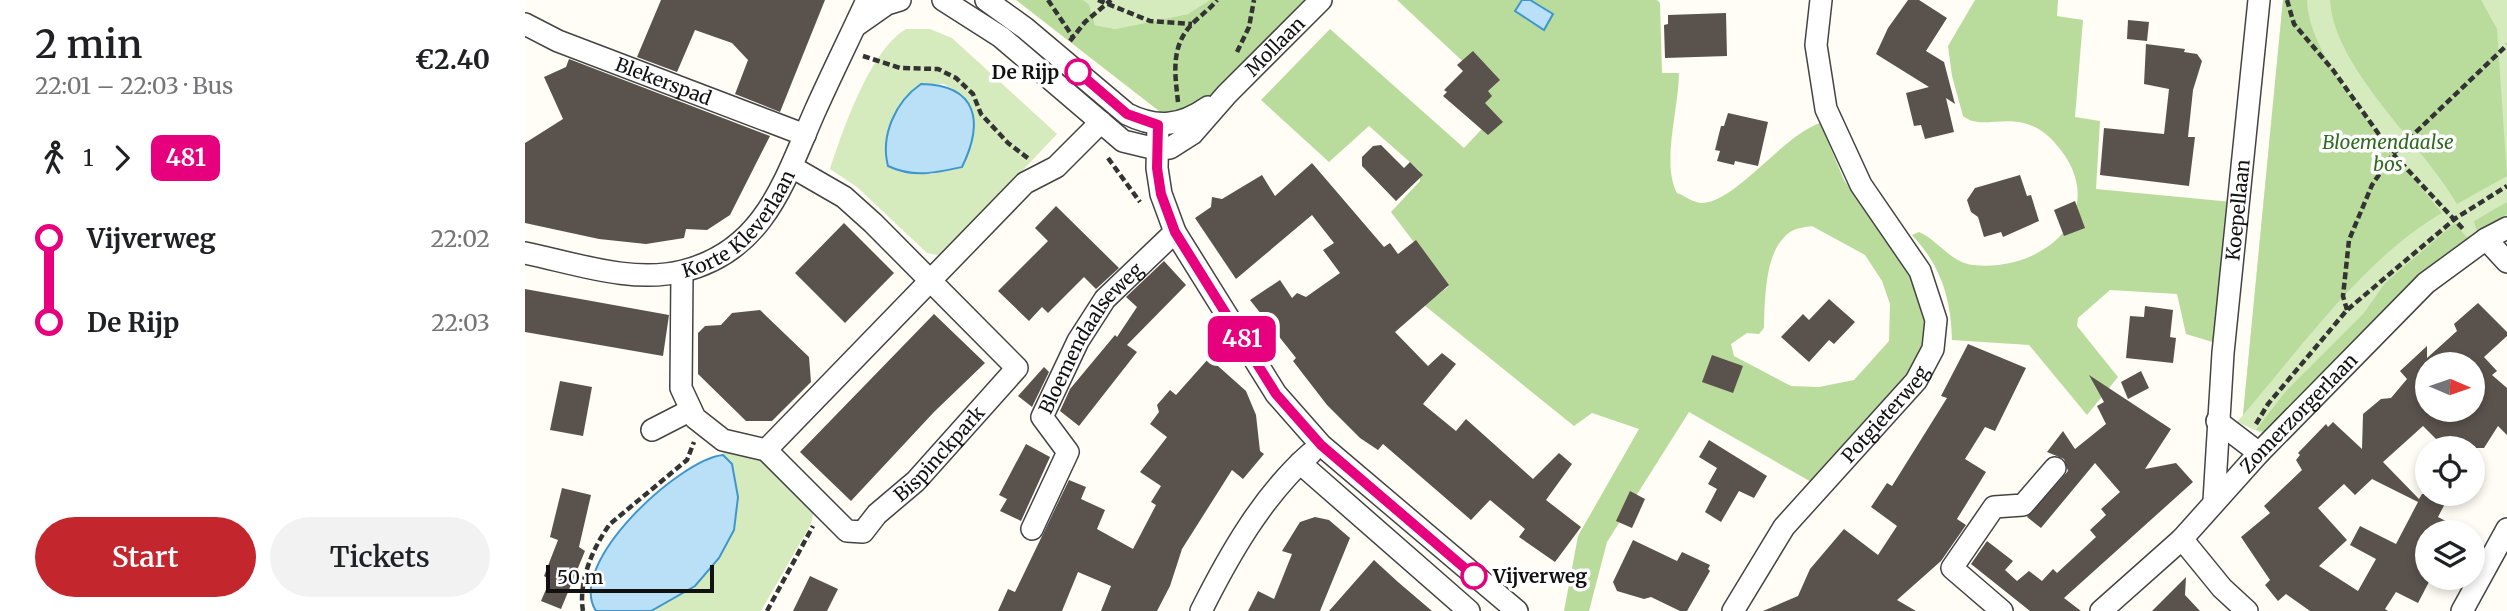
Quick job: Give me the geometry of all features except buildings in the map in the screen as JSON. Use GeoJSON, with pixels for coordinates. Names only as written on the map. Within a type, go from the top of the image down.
{"type":"FeatureCollection","features":[{"type":"Feature","properties":{"kind":"street","name":"Korte Kleverlaan"},"geometry":{"type":"LineString","coordinates":[[525,253],[620,272],[653,274],[682,272],[720,257],[752,233],[778,197],[867,0]]}},
{"type":"Feature","properties":{"kind":"street","name":"Korte Kleverlaan"},"geometry":{"type":"LineString","coordinates":[[857,25],[887,4],[900,0]]}},
{"type":"Feature","properties":{"kind":"street"},"geometry":{"type":"LineString","coordinates":[[943,0],[1001,37],[1123,141],[1156,149]]}},
{"type":"Feature","properties":{"kind":"street"},"geometry":{"type":"LineString","coordinates":[[986,0],[1025,28],[1127,114],[1163,116],[1156,149],[1161,194],[1175,232],[1276,394],[1321,445],[1517,611]]}},
{"type":"Feature","properties":{"kind":"street","name":"Mollaan"},"geometry":{"type":"LineString","coordinates":[[1156,149],[1181,143],[1227,93],[1321,0]]}},
{"type":"Feature","properties":{"kind":"street","name":"Potgieterweg"},"geometry":{"type":"LineString","coordinates":[[1733,611],[1784,527],[1916,381],[1933,349],[1936,320],[1920,271],[1861,186],[1826,109],[1816,46],[1821,0]]}},
{"type":"Feature","properties":{"kind":"street","name":"Koepellaan"},"geometry":{"type":"LineString","coordinates":[[2214,501],[2217,421],[2259,0]]}},
{"type":"Feature","properties":{"kind":"street","name":"Blekerspad"},"geometry":{"type":"LineString","coordinates":[[525,24],[558,41],[805,135]]}},
{"type":"Feature","properties":{"kind":"street","name":"Mollaan"},"geometry":{"type":"LineString","coordinates":[[1163,116],[1184,121],[1227,93]]}},
{"type":"Feature","properties":{"kind":"street"},"geometry":{"type":"LineString","coordinates":[[682,272],[681,388],[694,415],[723,440],[765,450],[1024,183],[1056,167],[1101,122]]}},
{"type":"Feature","properties":{"kind":"street","name":"Bispinckpark"},"geometry":{"type":"LineString","coordinates":[[765,450],[847,531],[863,532],[877,514],[916,481],[1017,368],[844,197],[792,167]]}},
{"type":"Feature","properties":{"kind":"street","name":"Zomerzorgerlaan"},"geometry":{"type":"LineString","coordinates":[[2101,611],[2182,539],[2214,501],[2252,447],[2426,283],[2486,239],[2507,228]]}},
{"type":"Feature","properties":{"kind":"street","name":"Bloemendaalseweg"},"geometry":{"type":"LineString","coordinates":[[1032,528],[1069,452],[1042,417],[1076,346],[1105,299],[1175,232]]}},
{"type":"Feature","properties":{"kind":"street"},"geometry":{"type":"LineString","coordinates":[[2486,239],[2507,262]]}},
{"type":"Feature","properties":{"kind":"street"},"geometry":{"type":"LineString","coordinates":[[652,430],[694,415]]}},
{"type":"Feature","properties":{"kind":"street"},"geometry":{"type":"LineString","coordinates":[[2217,421],[2252,447]]}},
{"type":"Feature","properties":{"kind":"street"},"geometry":{"type":"LineString","coordinates":[[1201,611],[1222,570],[1262,508],[1300,463],[1321,445]]}},
{"type":"Feature","properties":{"kind":"street"},"geometry":{"type":"LineString","coordinates":[[1300,463],[1469,611]]}},
{"type":"Feature","properties":{"kind":"street"},"geometry":{"type":"LineString","coordinates":[[2002,611],[1952,568],[1994,507],[2023,505],[2055,468]]}},
{"type":"Feature","properties":{"kind":"street"},"geometry":{"type":"LineString","coordinates":[[2462,611],[2507,529]]}},
{"type":"Feature","properties":{"kind":"street"},"geometry":{"type":"LineString","coordinates":[[2182,539],[2222,588],[2247,611]]}},
{"type":"Feature","properties":{"kind":"path"},"geometry":{"type":"LineString","coordinates":[[1048,0],[1073,37]]}},
{"type":"Feature","properties":{"kind":"path"},"geometry":{"type":"LineString","coordinates":[[1098,0],[1150,20],[1192,24]]}},
{"type":"Feature","properties":{"kind":"path"},"geometry":{"type":"LineString","coordinates":[[1179,108],[1175,55],[1178,44],[1192,24],[1217,0]]}},
{"type":"Feature","properties":{"kind":"path"},"geometry":{"type":"LineString","coordinates":[[1232,64],[1248,27],[1254,0]]}},
{"type":"Feature","properties":{"kind":"path"},"geometry":{"type":"LineString","coordinates":[[2287,0],[2294,24],[2333,70],[2393,154],[2456,218],[2470,238],[2486,239]]}},
{"type":"Feature","properties":{"kind":"path"},"geometry":{"type":"LineString","coordinates":[[2347,310],[2343,296],[2349,240],[2372,185],[2393,154],[2507,45]]}},
{"type":"Feature","properties":{"kind":"path"},"geometry":{"type":"LineString","coordinates":[[865,57],[900,68],[938,68],[956,78],[973,94],[981,114],[1007,143],[1034,163]]}},
{"type":"Feature","properties":{"kind":"path"},"geometry":{"type":"LineString","coordinates":[[1163,116],[1188,104]]}},
{"type":"Feature","properties":{"kind":"path"},"geometry":{"type":"LineString","coordinates":[[1104,153],[1143,207]]}},
{"type":"Feature","properties":{"kind":"path"},"geometry":{"type":"LineString","coordinates":[[2252,447],[2268,404],[2347,310],[2456,218],[2507,186]]}},
{"type":"Feature","properties":{"kind":"path"},"geometry":{"type":"LineString","coordinates":[[583,611],[581,600],[587,568],[601,535],[610,524],[687,460],[692,451],[694,415]]}},
{"type":"Feature","properties":{"kind":"path"},"geometry":{"type":"LineString","coordinates":[[767,611],[824,508]]}},
{"type":"Feature","properties":{"kind":"green space"},"geometry":{"type":"Polygon","coordinates":[[[1016,0],[1083,0],[1089,4],[1095,25],[1115,29],[1188,14],[1210,0],[1313,0],[1214,104],[1168,118],[1016,0]]]}},
{"type":"Feature","properties":{"kind":"green space"},"geometry":{"type":"Polygon","coordinates":[[[1083,0],[1305,0],[1188,14],[1115,29],[1095,25],[1089,4],[1083,0]]]}},
{"type":"Feature","properties":{"kind":"green space"},"geometry":{"type":"Polygon","coordinates":[[[1397,0],[1657,0],[1660,3],[1662,73],[1679,73],[1671,151],[1672,181],[1677,193],[1699,203],[1716,200],[1730,192],[1790,141],[1820,123],[1844,180],[1915,283],[1924,305],[1927,327],[1914,371],[1813,483],[1689,412],[1607,542],[1589,611],[1564,611],[1578,536],[1639,429],[1592,413],[1574,426],[1424,305],[1448,287],[1391,212],[1420,181],[1420,171],[1369,126],[1329,162],[1261,100],[1330,29],[1464,148],[1492,118],[1473,100],[1487,84],[1397,0]],[[1812,226],[1790,232],[1781,240],[1771,263],[1764,328],[1759,334],[1747,333],[1731,344],[1734,356],[1791,386],[1819,387],[1854,380],[1889,341],[1890,304],[1882,281],[1865,255],[1812,226]]]}},
{"type":"Feature","properties":{"kind":"green space"},"geometry":{"type":"Polygon","coordinates":[[[1975,0],[2058,0],[2057,16],[2083,20],[2075,117],[2100,121],[2096,189],[2232,202],[2219,344],[2186,334],[2177,294],[2110,290],[2078,318],[2077,326],[2118,377],[2087,415],[2029,345],[1952,340],[1943,283],[1930,259],[1912,235],[1919,232],[1965,263],[2000,265],[2025,259],[2046,248],[2064,232],[2074,213],[2078,191],[2072,168],[2055,143],[2042,131],[2028,124],[1972,121],[1963,116],[1952,76],[1948,46],[1975,0]]]}},
{"type":"Feature","properties":{"kind":"green space","name":"Bloemendaalse bos"},"geometry":{"type":"Polygon","coordinates":[[[2283,0],[2507,0],[2507,218],[2264,434],[2237,422],[2243,415],[2283,0]]]}},
{"type":"Feature","properties":{"kind":"green space"},"geometry":{"type":"Polygon","coordinates":[[[2283,0],[2307,0],[2311,25],[2340,81],[2382,140],[2442,213],[2413,232],[2360,279],[2243,415],[2283,0]]]}},
{"type":"Feature","properties":{"kind":"green space"},"geometry":{"type":"Polygon","coordinates":[[[2330,0],[2481,0],[2497,29],[2507,176],[2457,204],[2363,79],[2335,26],[2330,0]]]}},
{"type":"Feature","properties":{"kind":"green space"},"geometry":{"type":"Polygon","coordinates":[[[906,29],[930,29],[952,38],[1057,134],[942,256],[927,253],[857,187],[830,169],[859,92],[893,39],[906,29]],[[921,84],[897,109],[886,142],[888,166],[904,173],[933,174],[965,97],[944,84],[921,84]]]}},
{"type":"Feature","properties":{"kind":"green space"},"geometry":{"type":"Polygon","coordinates":[[[2507,202],[2507,214],[2477,232],[2474,221],[2507,202]]]}},
{"type":"Feature","properties":{"kind":"green space"},"geometry":{"type":"Polygon","coordinates":[[[2455,223],[2469,240],[2268,432],[2256,430],[2285,392],[2364,313],[2385,283],[2455,223]]]}},
{"type":"Feature","properties":{"kind":"green space"},"geometry":{"type":"Polygon","coordinates":[[[726,444],[764,451],[814,511],[811,524],[761,611],[651,611],[695,586],[732,464],[723,455],[726,444]]]}},
{"type":"Feature","properties":{"kind":"water"},"geometry":{"type":"Polygon","coordinates":[[[1522,0],[1530,0],[1553,14],[1544,30],[1515,11],[1522,0]]]}},
{"type":"Feature","properties":{"kind":"water"},"geometry":{"type":"Polygon","coordinates":[[[921,84],[955,91],[965,99],[971,109],[973,135],[962,167],[915,173],[888,166],[886,142],[892,120],[904,100],[921,84]]]}},
{"type":"Feature","properties":{"kind":"water"},"geometry":{"type":"Polygon","coordinates":[[[723,455],[732,464],[738,497],[734,530],[719,558],[695,586],[651,611],[596,611],[591,591],[597,567],[611,542],[632,517],[681,474],[704,461],[723,455]]]}},
{"type":"Feature","properties":{"kind":"bus line","name":"481"},"geometry":{"type":"LineString","coordinates":[[1078,72],[1127,114],[1158,125],[1156,149],[1161,194],[1175,232],[1276,394],[1321,445],[1474,576]]}},
{"type":"Feature","properties":{"kind":"place","name":"De Rijp"},"geometry":{"type":"Point","coordinates":[1078,72]}},
{"type":"Feature","properties":{"kind":"place","name":"Vijverweg"},"geometry":{"type":"Point","coordinates":[1474,576]}}]}
